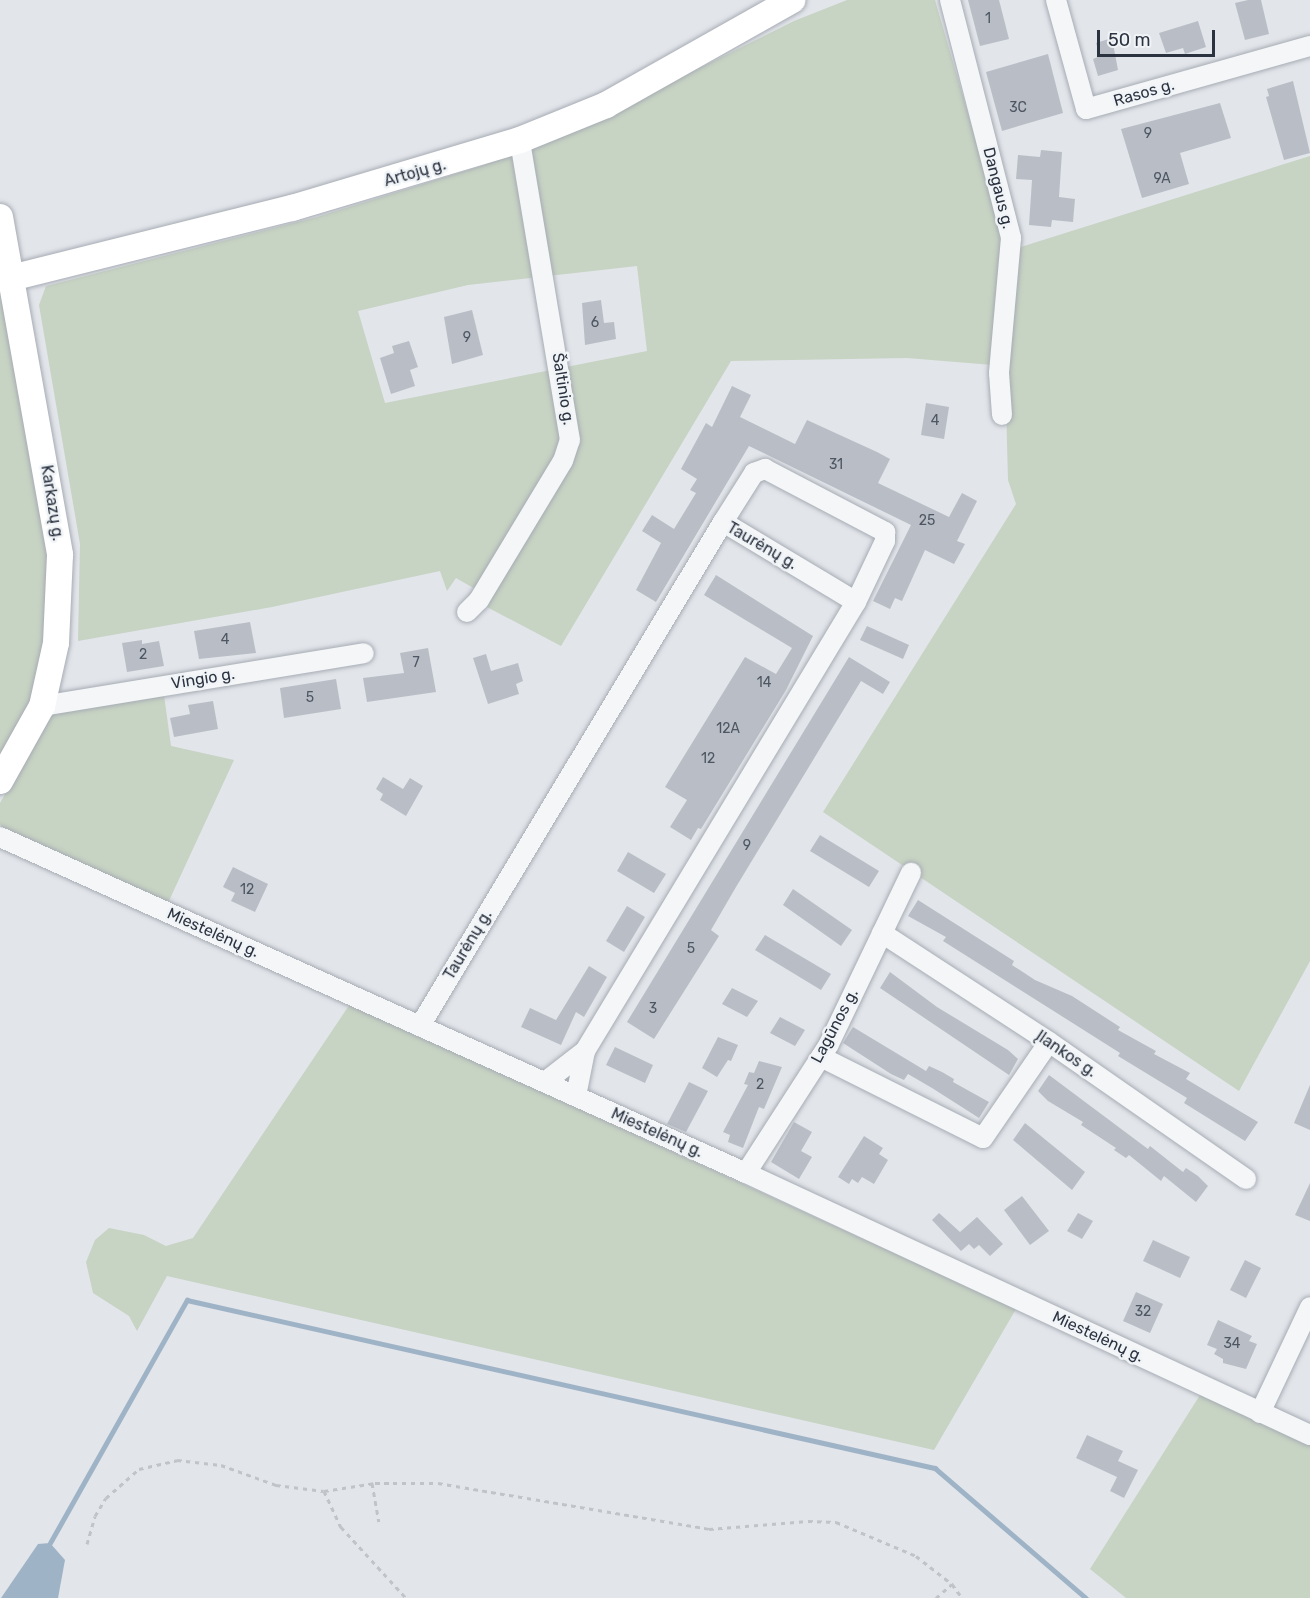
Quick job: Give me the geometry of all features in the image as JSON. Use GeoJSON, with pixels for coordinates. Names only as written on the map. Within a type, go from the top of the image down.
{"type":"FeatureCollection","features":[{"type":"Feature","properties":{"kind":"main road","name":"Artojų g."},"geometry":{"type":"LineString","coordinates":[[11,278],[292,208],[520,140],[606,105],[792,0]]}},
{"type":"Feature","properties":{"kind":"main road","name":"Karkazų g."},"geometry":{"type":"LineString","coordinates":[[0,217],[60,555],[56,643],[42,706],[0,781]]}},
{"type":"Feature","properties":{"kind":"street","name":"Dangaus g."},"geometry":{"type":"LineString","coordinates":[[950,0],[1011,238],[999,373],[1002,415]]}},
{"type":"Feature","properties":{"kind":"street","name":"Rasos g."},"geometry":{"type":"LineString","coordinates":[[1056,0],[1086,109],[1310,46]]}},
{"type":"Feature","properties":{"kind":"street","name":"Šaltinio g."},"geometry":{"type":"LineString","coordinates":[[467,612],[479,600],[563,461],[570,440],[520,140]]}},
{"type":"Feature","properties":{"kind":"street"},"geometry":{"type":"LineString","coordinates":[[576,1096],[585,1051],[856,602],[885,541],[885,532],[765,469],[754,473],[723,522]]}},
{"type":"Feature","properties":{"kind":"street","name":"Taurėnų g."},"geometry":{"type":"LineString","coordinates":[[420,1026],[723,522],[856,602]]}},
{"type":"Feature","properties":{"kind":"street","name":"Vingio g."},"geometry":{"type":"LineString","coordinates":[[42,706],[364,653]]}},
{"type":"Feature","properties":{"kind":"street","name":"Miestelėnų g."},"geometry":{"type":"LineString","coordinates":[[0,837],[746,1173],[1310,1435]]}},
{"type":"Feature","properties":{"kind":"street","name":"Lagūnos g."},"geometry":{"type":"LineString","coordinates":[[746,1173],[821,1057],[911,873]]}},
{"type":"Feature","properties":{"kind":"street","name":"Įlankos g."},"geometry":{"type":"LineString","coordinates":[[882,933],[1049,1042],[1246,1179]]}},
{"type":"Feature","properties":{"kind":"street"},"geometry":{"type":"LineString","coordinates":[[821,1057],[983,1138],[1049,1042]]}},
{"type":"Feature","properties":{"kind":"street"},"geometry":{"type":"LineString","coordinates":[[544,1082],[585,1051]]}},
{"type":"Feature","properties":{"kind":"street"},"geometry":{"type":"LineString","coordinates":[[1260,1413],[1310,1307]]}},
{"type":"Feature","properties":{"kind":"path"},"geometry":{"type":"LineString","coordinates":[[87,1544],[95,1516],[122,1481],[139,1469],[177,1460],[221,1465],[276,1485],[324,1491],[372,1483],[438,1483],[709,1530],[808,1521],[836,1522],[916,1556],[952,1584],[962,1598]]}},
{"type":"Feature","properties":{"kind":"path"},"geometry":{"type":"LineString","coordinates":[[372,1483],[379,1521]]}},
{"type":"Feature","properties":{"kind":"path"},"geometry":{"type":"LineString","coordinates":[[324,1491],[341,1527],[406,1598]]}},
{"type":"Feature","properties":{"kind":"path"},"geometry":{"type":"LineString","coordinates":[[936,1598],[952,1584]]}},
{"type":"Feature","properties":{"kind":"green space"},"geometry":{"type":"Polygon","coordinates":[[[847,0],[935,0],[1008,251],[1310,156],[1310,961],[1239,1091],[823,812],[1016,504],[1008,480],[1005,366],[907,358],[731,361],[561,646],[485,606],[491,598],[456,578],[447,591],[440,571],[272,607],[78,641],[80,544],[39,305],[46,286],[317,217],[484,165],[621,107],[794,21],[847,0]],[[637,266],[468,285],[358,311],[385,403],[647,351],[637,266]]]}},
{"type":"Feature","properties":{"kind":"green space"},"geometry":{"type":"Polygon","coordinates":[[[0,262],[49,548],[48,637],[35,692],[0,764],[0,262]]]}},
{"type":"Feature","properties":{"kind":"green space"},"geometry":{"type":"Polygon","coordinates":[[[164,695],[171,746],[234,760],[168,903],[4,831],[0,824],[0,803],[51,714],[164,695]]]}},
{"type":"Feature","properties":{"kind":"green space"},"geometry":{"type":"Polygon","coordinates":[[[350,1004],[1016,1309],[934,1450],[167,1276],[137,1331],[129,1316],[93,1293],[86,1262],[95,1240],[109,1228],[144,1235],[166,1246],[193,1238],[350,1004]]]}},
{"type":"Feature","properties":{"kind":"green space"},"geometry":{"type":"Polygon","coordinates":[[[1200,1395],[1310,1445],[1310,1598],[1126,1598],[1090,1569],[1200,1395]]]}},
{"type":"Feature","properties":{"kind":"water"},"geometry":{"type":"Polygon","coordinates":[[[50,1543],[65,1560],[58,1598],[1,1598],[38,1544],[50,1543]]]}},
{"type":"Feature","properties":{"kind":"building"},"geometry":{"type":"Polygon","coordinates":[[[968,0],[999,0],[1009,39],[980,46],[968,0]]]}},
{"type":"Feature","properties":{"kind":"building"},"geometry":{"type":"Polygon","coordinates":[[[1261,0],[1269,34],[1245,40],[1235,3],[1261,0]]]}},
{"type":"Feature","properties":{"kind":"building"},"geometry":{"type":"Polygon","coordinates":[[[1198,21],[1206,47],[1185,54],[1183,48],[1166,53],[1159,33],[1198,21]]]}},
{"type":"Feature","properties":{"kind":"building"},"geometry":{"type":"Polygon","coordinates":[[[1112,38],[1118,70],[1098,76],[1093,59],[1100,56],[1096,43],[1112,38]]]}},
{"type":"Feature","properties":{"kind":"building"},"geometry":{"type":"Polygon","coordinates":[[[1048,54],[1063,113],[1002,131],[986,72],[1048,54]]]}},
{"type":"Feature","properties":{"kind":"building"},"geometry":{"type":"Polygon","coordinates":[[[1293,81],[1310,153],[1284,160],[1266,97],[1269,96],[1267,89],[1293,81]]]}},
{"type":"Feature","properties":{"kind":"building"},"geometry":{"type":"Polygon","coordinates":[[[1220,103],[1231,138],[1180,153],[1189,184],[1142,198],[1121,129],[1220,103]]]}},
{"type":"Feature","properties":{"kind":"building"},"geometry":{"type":"Polygon","coordinates":[[[1041,150],[1062,152],[1059,197],[1075,199],[1073,222],[1052,220],[1051,227],[1029,225],[1032,180],[1016,179],[1018,155],[1040,157],[1041,150]]]}},
{"type":"Feature","properties":{"kind":"building"},"geometry":{"type":"Polygon","coordinates":[[[601,300],[604,323],[614,322],[616,339],[585,345],[582,303],[601,300]]]}},
{"type":"Feature","properties":{"kind":"building"},"geometry":{"type":"Polygon","coordinates":[[[472,310],[483,355],[452,364],[444,317],[472,310]]]}},
{"type":"Feature","properties":{"kind":"building"},"geometry":{"type":"Polygon","coordinates":[[[409,341],[418,367],[410,370],[415,386],[391,394],[380,358],[394,353],[392,346],[409,341]]]}},
{"type":"Feature","properties":{"kind":"building"},"geometry":{"type":"Polygon","coordinates":[[[732,386],[751,395],[740,417],[795,444],[807,420],[877,452],[890,459],[878,483],[949,517],[962,493],[977,501],[957,541],[965,544],[954,564],[925,550],[902,601],[895,598],[890,609],[873,601],[911,525],[749,446],[656,602],[636,590],[661,543],[642,531],[652,515],[674,529],[696,493],[690,490],[697,479],[681,469],[706,423],[712,427],[732,386]]]}},
{"type":"Feature","properties":{"kind":"building"},"geometry":{"type":"Polygon","coordinates":[[[926,403],[949,407],[944,439],[921,435],[926,403]]]}},
{"type":"Feature","properties":{"kind":"building"},"geometry":{"type":"Polygon","coordinates":[[[716,575],[813,636],[786,690],[701,829],[698,828],[691,840],[670,827],[687,800],[665,787],[745,657],[776,674],[792,648],[704,595],[716,575]]]}},
{"type":"Feature","properties":{"kind":"building"},"geometry":{"type":"Polygon","coordinates":[[[250,622],[256,653],[199,659],[194,631],[250,622]]]}},
{"type":"Feature","properties":{"kind":"building"},"geometry":{"type":"Polygon","coordinates":[[[867,626],[909,645],[903,659],[860,640],[867,626]]]}},
{"type":"Feature","properties":{"kind":"building"},"geometry":{"type":"Polygon","coordinates":[[[142,640],[142,644],[159,641],[164,666],[127,672],[122,643],[142,640]]]}},
{"type":"Feature","properties":{"kind":"building"},"geometry":{"type":"Polygon","coordinates":[[[428,648],[436,692],[367,702],[363,678],[404,673],[400,653],[428,648]]]}},
{"type":"Feature","properties":{"kind":"building"},"geometry":{"type":"Polygon","coordinates":[[[486,654],[491,671],[518,663],[523,681],[516,684],[519,694],[488,704],[473,658],[486,654]]]}},
{"type":"Feature","properties":{"kind":"building"},"geometry":{"type":"Polygon","coordinates":[[[849,657],[890,682],[883,694],[861,681],[711,930],[719,936],[654,1039],[627,1022],[849,657]]]}},
{"type":"Feature","properties":{"kind":"building"},"geometry":{"type":"Polygon","coordinates":[[[336,679],[341,709],[284,718],[280,688],[336,679]]]}},
{"type":"Feature","properties":{"kind":"building"},"geometry":{"type":"Polygon","coordinates":[[[213,701],[218,729],[174,737],[170,718],[190,714],[188,705],[213,701]]]}},
{"type":"Feature","properties":{"kind":"building"},"geometry":{"type":"Polygon","coordinates":[[[383,777],[403,789],[410,778],[423,786],[406,816],[380,800],[383,794],[376,789],[383,777]]]}},
{"type":"Feature","properties":{"kind":"building"},"geometry":{"type":"Polygon","coordinates":[[[820,835],[879,871],[869,887],[810,851],[820,835]]]}},
{"type":"Feature","properties":{"kind":"building"},"geometry":{"type":"Polygon","coordinates":[[[628,852],[666,874],[654,893],[617,871],[628,852]]]}},
{"type":"Feature","properties":{"kind":"building"},"geometry":{"type":"Polygon","coordinates":[[[233,867],[268,884],[255,912],[231,901],[235,893],[223,887],[233,867]]]}},
{"type":"Feature","properties":{"kind":"building"},"geometry":{"type":"Polygon","coordinates":[[[793,889],[852,930],[841,946],[783,905],[793,889]]]}},
{"type":"Feature","properties":{"kind":"building"},"geometry":{"type":"Polygon","coordinates":[[[918,900],[1014,961],[1012,965],[1035,980],[1072,996],[1120,1027],[1118,1030],[1156,1051],[1154,1054],[1190,1073],[1186,1079],[1258,1122],[1245,1141],[1184,1103],[1187,1098],[1118,1056],[1120,1053],[943,941],[946,937],[908,916],[918,900]]]}},
{"type":"Feature","properties":{"kind":"building"},"geometry":{"type":"Polygon","coordinates":[[[627,906],[645,917],[624,952],[606,941],[627,906]]]}},
{"type":"Feature","properties":{"kind":"building"},"geometry":{"type":"Polygon","coordinates":[[[765,935],[831,974],[821,990],[755,950],[765,935]]]}},
{"type":"Feature","properties":{"kind":"building"},"geometry":{"type":"Polygon","coordinates":[[[589,966],[607,977],[584,1017],[576,1012],[561,1045],[521,1027],[530,1008],[556,1020],[589,966]]]}},
{"type":"Feature","properties":{"kind":"building"},"geometry":{"type":"Polygon","coordinates":[[[890,972],[937,1007],[1008,1050],[1018,1059],[1009,1075],[880,988],[890,972]]]}},
{"type":"Feature","properties":{"kind":"building"},"geometry":{"type":"Polygon","coordinates":[[[732,988],[758,1001],[747,1017],[722,1004],[732,988]]]}},
{"type":"Feature","properties":{"kind":"building"},"geometry":{"type":"Polygon","coordinates":[[[780,1017],[805,1030],[795,1046],[770,1033],[780,1017]]]}},
{"type":"Feature","properties":{"kind":"building"},"geometry":{"type":"Polygon","coordinates":[[[853,1027],[926,1071],[929,1066],[942,1072],[954,1079],[953,1082],[989,1102],[979,1118],[908,1074],[904,1080],[891,1074],[843,1043],[853,1027]]]}},
{"type":"Feature","properties":{"kind":"building"},"geometry":{"type":"Polygon","coordinates":[[[718,1037],[738,1045],[731,1061],[728,1060],[717,1077],[702,1068],[718,1037]]]}},
{"type":"Feature","properties":{"kind":"building"},"geometry":{"type":"Polygon","coordinates":[[[615,1047],[653,1065],[645,1083],[606,1065],[615,1047]]]}},
{"type":"Feature","properties":{"kind":"building"},"geometry":{"type":"Polygon","coordinates":[[[759,1061],[782,1067],[764,1109],[759,1107],[743,1148],[728,1142],[730,1135],[723,1132],[748,1085],[744,1084],[749,1072],[754,1073],[759,1061]]]}},
{"type":"Feature","properties":{"kind":"building"},"geometry":{"type":"Polygon","coordinates":[[[1049,1075],[1148,1149],[1150,1146],[1183,1172],[1186,1168],[1198,1176],[1208,1186],[1196,1202],[1164,1176],[1161,1181],[1129,1155],[1126,1158],[1114,1150],[1116,1148],[1081,1125],[1083,1122],[1048,1101],[1038,1091],[1049,1075]]]}},
{"type":"Feature","properties":{"kind":"building"},"geometry":{"type":"Polygon","coordinates":[[[689,1082],[708,1091],[686,1132],[667,1124],[689,1082]]]}},
{"type":"Feature","properties":{"kind":"building"},"geometry":{"type":"Polygon","coordinates":[[[1310,1085],[1310,1130],[1294,1123],[1310,1085]]]}},
{"type":"Feature","properties":{"kind":"building"},"geometry":{"type":"Polygon","coordinates":[[[794,1122],[812,1132],[801,1151],[812,1157],[799,1179],[771,1162],[794,1122]]]}},
{"type":"Feature","properties":{"kind":"building"},"geometry":{"type":"Polygon","coordinates":[[[1025,1123],[1085,1172],[1072,1190],[1013,1140],[1025,1123]]]}},
{"type":"Feature","properties":{"kind":"building"},"geometry":{"type":"Polygon","coordinates":[[[864,1136],[883,1148],[879,1154],[888,1160],[874,1184],[862,1177],[858,1183],[852,1179],[849,1184],[838,1177],[864,1136]]]}},
{"type":"Feature","properties":{"kind":"building"},"geometry":{"type":"Polygon","coordinates":[[[1310,1183],[1310,1221],[1295,1215],[1310,1183]]]}},
{"type":"Feature","properties":{"kind":"building"},"geometry":{"type":"Polygon","coordinates":[[[1022,1196],[1049,1231],[1030,1245],[1004,1210],[1022,1196]]]}},
{"type":"Feature","properties":{"kind":"building"},"geometry":{"type":"Polygon","coordinates":[[[939,1213],[960,1232],[977,1217],[1003,1244],[990,1256],[979,1245],[974,1249],[969,1244],[961,1251],[932,1220],[939,1213]]]}},
{"type":"Feature","properties":{"kind":"building"},"geometry":{"type":"Polygon","coordinates":[[[1078,1213],[1093,1221],[1082,1239],[1067,1231],[1078,1213]]]}},
{"type":"Feature","properties":{"kind":"building"},"geometry":{"type":"Polygon","coordinates":[[[1153,1240],[1190,1257],[1180,1278],[1143,1261],[1153,1240]]]}},
{"type":"Feature","properties":{"kind":"building"},"geometry":{"type":"Polygon","coordinates":[[[1245,1260],[1261,1268],[1246,1298],[1230,1290],[1245,1260]]]}},
{"type":"Feature","properties":{"kind":"building"},"geometry":{"type":"Polygon","coordinates":[[[1136,1292],[1163,1304],[1150,1333],[1123,1321],[1136,1292]]]}},
{"type":"Feature","properties":{"kind":"building"},"geometry":{"type":"Polygon","coordinates":[[[1218,1320],[1252,1336],[1249,1341],[1257,1344],[1246,1369],[1223,1363],[1223,1359],[1214,1354],[1217,1349],[1207,1345],[1218,1320]]]}},
{"type":"Feature","properties":{"kind":"building"},"geometry":{"type":"Polygon","coordinates":[[[1087,1435],[1123,1451],[1118,1461],[1138,1470],[1124,1498],[1110,1491],[1117,1477],[1076,1458],[1087,1435]]]}},
{"type":"Feature","properties":{"kind":"waterway"},"geometry":{"type":"LineString","coordinates":[[50,1543],[187,1300],[935,1468],[1086,1598]]}}]}
